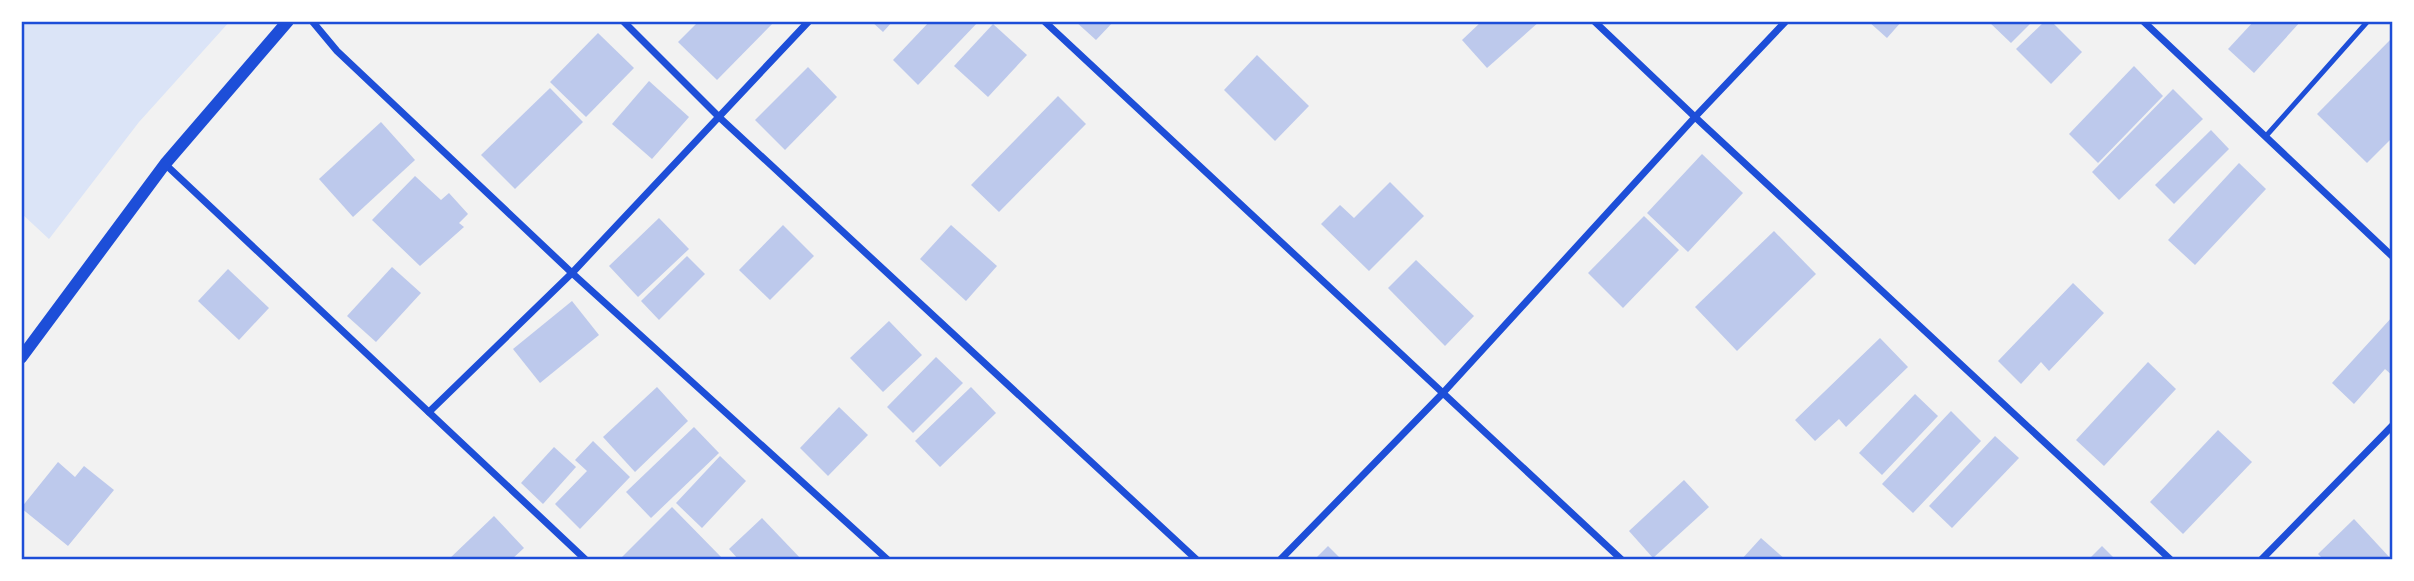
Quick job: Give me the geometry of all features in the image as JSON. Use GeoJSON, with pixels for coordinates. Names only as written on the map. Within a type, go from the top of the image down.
{"type":"FeatureCollection","features":[{"type":"Feature","properties":{"kind":"street"},"geometry":{"type":"LineString","coordinates":[[21,358],[165,164],[288,21]]}},
{"type":"Feature","properties":{"kind":"street"},"geometry":{"type":"LineString","coordinates":[[312,21],[337,51],[572,273],[888,560]]}},
{"type":"Feature","properties":{"kind":"street"},"geometry":{"type":"LineString","coordinates":[[623,21],[719,117],[1197,560]]}},
{"type":"Feature","properties":{"kind":"street"},"geometry":{"type":"LineString","coordinates":[[429,412],[572,273],[809,21]]}},
{"type":"Feature","properties":{"kind":"street"},"geometry":{"type":"LineString","coordinates":[[1044,21],[1622,560]]}},
{"type":"Feature","properties":{"kind":"street"},"geometry":{"type":"LineString","coordinates":[[1594,21],[2171,560]]}},
{"type":"Feature","properties":{"kind":"street"},"geometry":{"type":"LineString","coordinates":[[1280,560],[1442,394],[1786,21]]}},
{"type":"Feature","properties":{"kind":"street"},"geometry":{"type":"LineString","coordinates":[[2143,21],[2393,257]]}},
{"type":"Feature","properties":{"kind":"street"},"geometry":{"type":"LineString","coordinates":[[165,164],[586,560]]}},
{"type":"Feature","properties":{"kind":"street"},"geometry":{"type":"LineString","coordinates":[[2261,560],[2393,425]]}},
{"type":"Feature","properties":{"kind":"lane"},"geometry":{"type":"LineString","coordinates":[[2266,136],[2368,21]]}},
{"type":"Feature","properties":{"kind":"shaded area"},"geometry":{"type":"Polygon","coordinates":[[[21,21],[230,21],[139,122],[49,239],[21,213],[21,21]]]}},
{"type":"Feature","properties":{"kind":"building"},"geometry":{"type":"Polygon","coordinates":[[[699,21],[775,21],[717,80],[678,42],[699,21]]]}},
{"type":"Feature","properties":{"kind":"building"},"geometry":{"type":"Polygon","coordinates":[[[871,21],[893,21],[883,32],[871,21]]]}},
{"type":"Feature","properties":{"kind":"building"},"geometry":{"type":"Polygon","coordinates":[[[930,21],[979,21],[918,85],[893,60],[930,21]]]}},
{"type":"Feature","properties":{"kind":"building"},"geometry":{"type":"Polygon","coordinates":[[[1075,21],[1114,21],[1096,40],[1075,21]]]}},
{"type":"Feature","properties":{"kind":"building"},"geometry":{"type":"Polygon","coordinates":[[[1482,21],[1540,21],[1487,68],[1462,40],[1482,21]]]}},
{"type":"Feature","properties":{"kind":"building"},"geometry":{"type":"Polygon","coordinates":[[[1868,21],[1902,21],[1887,38],[1868,21]]]}},
{"type":"Feature","properties":{"kind":"building"},"geometry":{"type":"Polygon","coordinates":[[[1988,21],[2033,21],[2011,43],[1988,21]]]}},
{"type":"Feature","properties":{"kind":"building"},"geometry":{"type":"Polygon","coordinates":[[[2045,21],[2051,21],[2082,52],[2051,84],[2016,49],[2045,21]]]}},
{"type":"Feature","properties":{"kind":"building"},"geometry":{"type":"Polygon","coordinates":[[[2254,21],[2301,21],[2254,73],[2228,49],[2254,21]]]}},
{"type":"Feature","properties":{"kind":"building"},"geometry":{"type":"Polygon","coordinates":[[[993,24],[1027,55],[988,97],[954,66],[993,24]]]}},
{"type":"Feature","properties":{"kind":"building"},"geometry":{"type":"Polygon","coordinates":[[[598,33],[634,68],[586,117],[550,82],[598,33]]]}},
{"type":"Feature","properties":{"kind":"building"},"geometry":{"type":"Polygon","coordinates":[[[2393,37],[2393,137],[2367,163],[2317,114],[2393,37]]]}},
{"type":"Feature","properties":{"kind":"building"},"geometry":{"type":"Polygon","coordinates":[[[1257,55],[1309,106],[1275,141],[1224,90],[1257,55]]]}},
{"type":"Feature","properties":{"kind":"building"},"geometry":{"type":"Polygon","coordinates":[[[2134,66],[2163,96],[2098,163],[2069,134],[2134,66]]]}},
{"type":"Feature","properties":{"kind":"building"},"geometry":{"type":"Polygon","coordinates":[[[808,67],[837,97],[785,150],[755,120],[808,67]]]}},
{"type":"Feature","properties":{"kind":"building"},"geometry":{"type":"Polygon","coordinates":[[[649,81],[689,117],[652,159],[612,124],[649,81]]]}},
{"type":"Feature","properties":{"kind":"building"},"geometry":{"type":"Polygon","coordinates":[[[550,88],[583,122],[515,189],[481,155],[550,88]]]}},
{"type":"Feature","properties":{"kind":"building"},"geometry":{"type":"Polygon","coordinates":[[[2173,89],[2203,119],[2119,200],[2092,172],[2173,89]]]}},
{"type":"Feature","properties":{"kind":"building"},"geometry":{"type":"Polygon","coordinates":[[[1058,96],[1086,124],[999,212],[971,185],[1058,96]]]}},
{"type":"Feature","properties":{"kind":"building"},"geometry":{"type":"Polygon","coordinates":[[[381,122],[415,160],[353,217],[319,179],[381,122]]]}},
{"type":"Feature","properties":{"kind":"building"},"geometry":{"type":"Polygon","coordinates":[[[2211,130],[2229,149],[2174,204],[2155,185],[2211,130]]]}},
{"type":"Feature","properties":{"kind":"building"},"geometry":{"type":"Polygon","coordinates":[[[1702,154],[1743,193],[1688,252],[1647,213],[1702,154]]]}},
{"type":"Feature","properties":{"kind":"building"},"geometry":{"type":"Polygon","coordinates":[[[2239,163],[2266,189],[2195,265],[2168,240],[2239,163]]]}},
{"type":"Feature","properties":{"kind":"building"},"geometry":{"type":"Polygon","coordinates":[[[415,176],[441,200],[449,193],[468,214],[459,223],[464,227],[420,266],[372,220],[415,176]]]}},
{"type":"Feature","properties":{"kind":"building"},"geometry":{"type":"Polygon","coordinates":[[[1390,182],[1424,216],[1369,271],[1321,224],[1340,205],[1354,218],[1390,182]]]}},
{"type":"Feature","properties":{"kind":"building"},"geometry":{"type":"Polygon","coordinates":[[[1644,216],[1679,250],[1623,308],[1588,273],[1644,216]]]}},
{"type":"Feature","properties":{"kind":"building"},"geometry":{"type":"Polygon","coordinates":[[[659,218],[689,249],[638,297],[609,266],[659,218]]]}},
{"type":"Feature","properties":{"kind":"building"},"geometry":{"type":"Polygon","coordinates":[[[783,225],[814,256],[770,300],[739,270],[783,225]]]}},
{"type":"Feature","properties":{"kind":"building"},"geometry":{"type":"Polygon","coordinates":[[[951,225],[997,266],[966,301],[920,259],[951,225]]]}},
{"type":"Feature","properties":{"kind":"building"},"geometry":{"type":"Polygon","coordinates":[[[1774,231],[1816,274],[1737,351],[1695,307],[1774,231]]]}},
{"type":"Feature","properties":{"kind":"building"},"geometry":{"type":"Polygon","coordinates":[[[687,256],[705,274],[659,320],[641,301],[687,256]]]}},
{"type":"Feature","properties":{"kind":"building"},"geometry":{"type":"Polygon","coordinates":[[[1416,260],[1474,316],[1445,346],[1388,288],[1416,260]]]}},
{"type":"Feature","properties":{"kind":"building"},"geometry":{"type":"Polygon","coordinates":[[[392,267],[421,293],[376,342],[347,316],[392,267]]]}},
{"type":"Feature","properties":{"kind":"building"},"geometry":{"type":"Polygon","coordinates":[[[228,269],[269,308],[239,340],[198,301],[228,269]]]}},
{"type":"Feature","properties":{"kind":"building"},"geometry":{"type":"Polygon","coordinates":[[[2073,283],[2104,313],[2049,371],[2041,362],[2021,384],[1998,361],[2073,283]]]}},
{"type":"Feature","properties":{"kind":"building"},"geometry":{"type":"Polygon","coordinates":[[[572,301],[599,335],[540,383],[513,349],[572,301]]]}},
{"type":"Feature","properties":{"kind":"building"},"geometry":{"type":"Polygon","coordinates":[[[2393,316],[2393,376],[2385,369],[2354,404],[2332,383],[2393,316]]]}},
{"type":"Feature","properties":{"kind":"building"},"geometry":{"type":"Polygon","coordinates":[[[889,321],[922,355],[883,392],[850,358],[889,321]]]}},
{"type":"Feature","properties":{"kind":"building"},"geometry":{"type":"Polygon","coordinates":[[[1880,338],[1908,367],[1846,427],[1839,419],[1815,441],[1795,420],[1880,338]]]}},
{"type":"Feature","properties":{"kind":"building"},"geometry":{"type":"Polygon","coordinates":[[[936,357],[963,383],[913,433],[887,407],[936,357]]]}},
{"type":"Feature","properties":{"kind":"building"},"geometry":{"type":"Polygon","coordinates":[[[2148,362],[2176,389],[2104,466],[2076,440],[2148,362]]]}},
{"type":"Feature","properties":{"kind":"building"},"geometry":{"type":"Polygon","coordinates":[[[657,387],[688,421],[635,472],[603,437],[657,387]]]}},
{"type":"Feature","properties":{"kind":"building"},"geometry":{"type":"Polygon","coordinates":[[[971,387],[996,413],[940,467],[915,441],[971,387]]]}},
{"type":"Feature","properties":{"kind":"building"},"geometry":{"type":"Polygon","coordinates":[[[1915,394],[1938,416],[1882,475],[1859,453],[1915,394]]]}},
{"type":"Feature","properties":{"kind":"building"},"geometry":{"type":"Polygon","coordinates":[[[839,407],[868,435],[828,476],[800,448],[839,407]]]}},
{"type":"Feature","properties":{"kind":"building"},"geometry":{"type":"Polygon","coordinates":[[[1951,411],[1981,441],[1913,513],[1882,484],[1951,411]]]}},
{"type":"Feature","properties":{"kind":"building"},"geometry":{"type":"Polygon","coordinates":[[[694,427],[719,453],[651,518],[626,492],[694,427]]]}},
{"type":"Feature","properties":{"kind":"building"},"geometry":{"type":"Polygon","coordinates":[[[2218,430],[2252,462],[2183,534],[2150,502],[2218,430]]]}},
{"type":"Feature","properties":{"kind":"building"},"geometry":{"type":"Polygon","coordinates":[[[1995,436],[2019,458],[1952,528],[1929,506],[1995,436]]]}},
{"type":"Feature","properties":{"kind":"building"},"geometry":{"type":"Polygon","coordinates":[[[593,441],[630,477],[580,529],[555,504],[587,471],[575,460],[593,441]]]}},
{"type":"Feature","properties":{"kind":"building"},"geometry":{"type":"Polygon","coordinates":[[[554,447],[576,467],[543,504],[521,483],[554,447]]]}},
{"type":"Feature","properties":{"kind":"building"},"geometry":{"type":"Polygon","coordinates":[[[720,456],[746,481],[702,528],[676,503],[720,456]]]}},
{"type":"Feature","properties":{"kind":"building"},"geometry":{"type":"Polygon","coordinates":[[[58,462],[75,477],[84,466],[114,490],[68,546],[21,508],[58,462]]]}},
{"type":"Feature","properties":{"kind":"building"},"geometry":{"type":"Polygon","coordinates":[[[1684,480],[1709,507],[1653,558],[1629,531],[1684,480]]]}},
{"type":"Feature","properties":{"kind":"building"},"geometry":{"type":"Polygon","coordinates":[[[672,507],[724,560],[619,560],[672,507]]]}},
{"type":"Feature","properties":{"kind":"building"},"geometry":{"type":"Polygon","coordinates":[[[494,516],[524,548],[511,560],[448,560],[494,516]]]}},
{"type":"Feature","properties":{"kind":"building"},"geometry":{"type":"Polygon","coordinates":[[[762,518],[802,560],[739,560],[729,549],[762,518]]]}},
{"type":"Feature","properties":{"kind":"building"},"geometry":{"type":"Polygon","coordinates":[[[2354,519],[2390,560],[2324,560],[2318,554],[2354,519]]]}},
{"type":"Feature","properties":{"kind":"building"},"geometry":{"type":"Polygon","coordinates":[[[1761,538],[1786,560],[1741,560],[1761,538]]]}},
{"type":"Feature","properties":{"kind":"building"},"geometry":{"type":"Polygon","coordinates":[[[1328,546],[1342,560],[1314,560],[1328,546]]]}},
{"type":"Feature","properties":{"kind":"building"},"geometry":{"type":"Polygon","coordinates":[[[2102,546],[2116,560],[2088,560],[2102,546]]]}}]}
